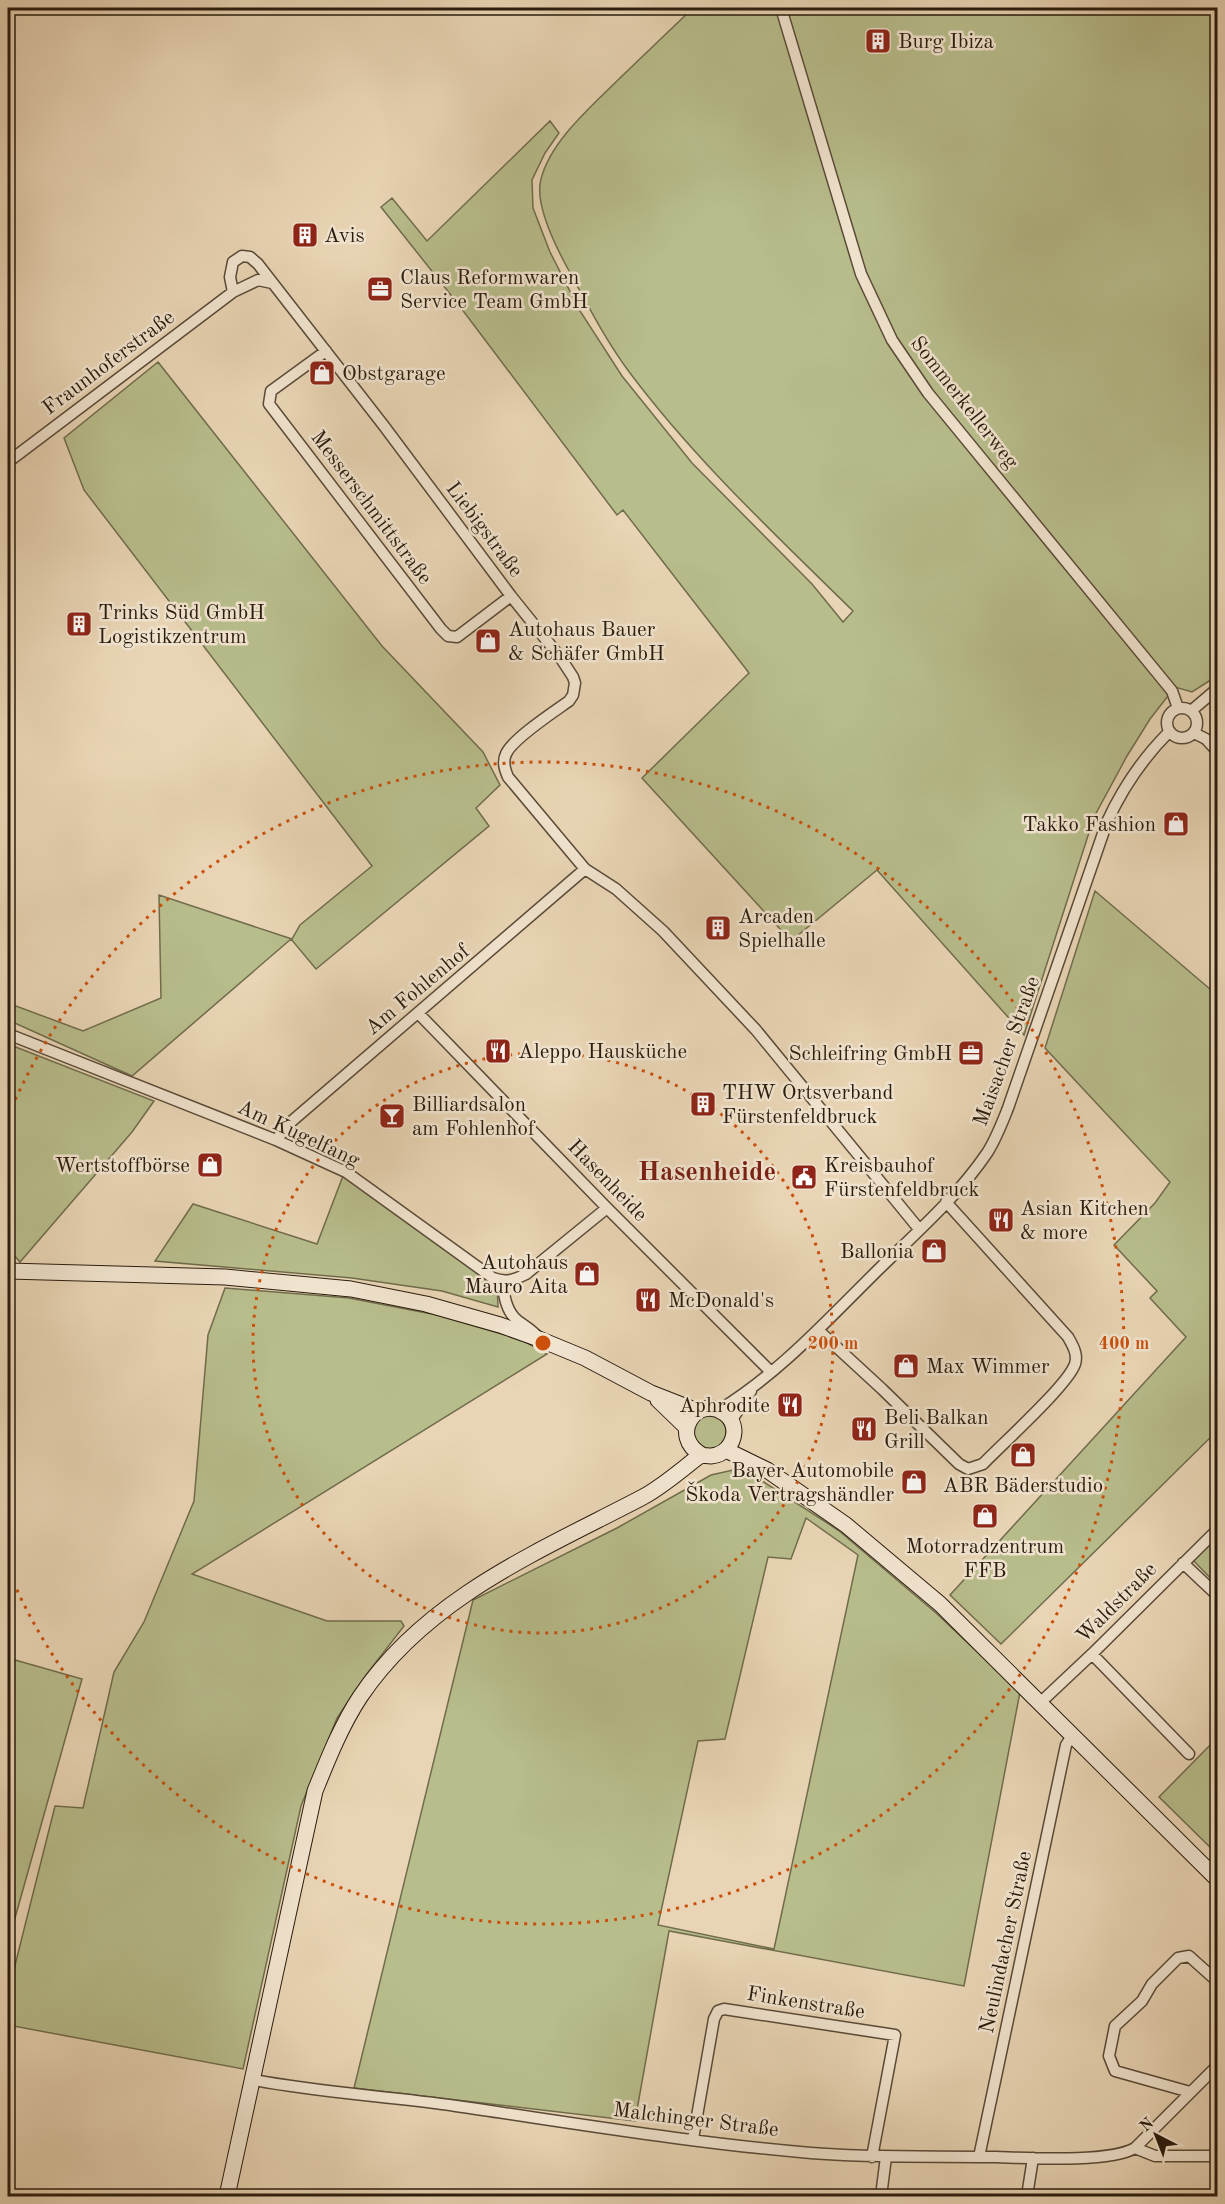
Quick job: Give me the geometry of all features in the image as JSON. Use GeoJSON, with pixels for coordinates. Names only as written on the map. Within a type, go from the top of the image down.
{"type":"FeatureCollection","features":[{"type":"Feature","properties":{"kind":"main road"},"geometry":{"type":"LineString","coordinates":[[8,1271],[225,1277],[351,1289],[426,1304],[500,1324],[540,1339],[585,1358],[651,1394],[697,1412]]}},
{"type":"Feature","properties":{"kind":"main road"},"geometry":{"type":"LineString","coordinates":[[651,1394],[686,1427]]}},
{"type":"Feature","properties":{"kind":"main road"},"geometry":{"type":"LineString","coordinates":[[730,1436],[715,1456],[702,1455],[688,1443],[686,1427],[697,1412],[707,1408],[719,1410],[730,1436],[767,1470],[846,1525],[940,1604],[1218,1880]]}},
{"type":"Feature","properties":{"kind":"main road"},"geometry":{"type":"LineString","coordinates":[[668,1481],[688,1443]]}},
{"type":"Feature","properties":{"kind":"main road"},"geometry":{"type":"LineString","coordinates":[[227,2196],[315,1791],[329,1756],[360,1697],[415,1632],[460,1596],[506,1569],[647,1495],[702,1455]]}},
{"type":"Feature","properties":{"kind":"street","name":"Sommerkellerweg"},"geometry":{"type":"LineString","coordinates":[[781,8],[861,274],[892,340],[928,393],[1172,691],[1178,708]]}},
{"type":"Feature","properties":{"kind":"street"},"geometry":{"type":"LineString","coordinates":[[233,292],[231,267],[233,262],[242,256],[253,258],[272,283]]}},
{"type":"Feature","properties":{"kind":"street","name":"Fraunhoferstraße"},"geometry":{"type":"LineString","coordinates":[[8,462],[233,292],[258,280],[272,283]]}},
{"type":"Feature","properties":{"kind":"street","name":"Liebigstraße"},"geometry":{"type":"LineString","coordinates":[[272,283],[511,597],[560,657],[573,677],[575,683],[573,695],[569,701],[513,743],[506,754],[504,768],[520,793],[585,869]]}},
{"type":"Feature","properties":{"kind":"street","name":"Messerschmittstraße"},"geometry":{"type":"LineString","coordinates":[[326,351],[271,391],[269,404],[448,636],[457,637],[511,597]]}},
{"type":"Feature","properties":{"kind":"street"},"geometry":{"type":"LineString","coordinates":[[1191,711],[1218,688]]}},
{"type":"Feature","properties":{"kind":"street"},"geometry":{"type":"LineString","coordinates":[[1178,708],[1191,711],[1197,720],[1194,733],[1180,738],[1169,732],[1168,717],[1178,708]]}},
{"type":"Feature","properties":{"kind":"street","name":"Maisacher Straße"},"geometry":{"type":"LineString","coordinates":[[719,1410],[755,1386],[818,1330],[946,1202],[986,1154],[1002,1124],[1107,822],[1118,799],[1140,764],[1169,732]]}},
{"type":"Feature","properties":{"kind":"street"},"geometry":{"type":"LineString","coordinates":[[1194,733],[1206,739],[1218,752]]}},
{"type":"Feature","properties":{"kind":"street"},"geometry":{"type":"LineString","coordinates":[[585,869],[616,889],[663,931],[705,975],[791,1071],[919,1229]]}},
{"type":"Feature","properties":{"kind":"street","name":"Am Fohlenhof"},"geometry":{"type":"LineString","coordinates":[[276,1140],[292,1121],[585,869]]}},
{"type":"Feature","properties":{"kind":"street","name":"Hasenheide"},"geometry":{"type":"LineString","coordinates":[[419,1014],[607,1208],[771,1372]]}},
{"type":"Feature","properties":{"kind":"street","name":"Am Kugelfang"},"geometry":{"type":"LineString","coordinates":[[8,1034],[276,1140],[346,1172],[493,1278],[502,1281]]}},
{"type":"Feature","properties":{"kind":"street"},"geometry":{"type":"LineString","coordinates":[[818,1330],[959,1464],[968,1469],[983,1464],[1057,1389],[1070,1373],[1075,1364],[1076,1355],[1068,1337],[946,1202]]}},
{"type":"Feature","properties":{"kind":"street"},"geometry":{"type":"LineString","coordinates":[[540,1339],[516,1319],[506,1302],[502,1281],[512,1280],[526,1274],[607,1208]]}},
{"type":"Feature","properties":{"kind":"street","name":"Maisacher Straße"},"geometry":{"type":"LineString","coordinates":[[730,1436],[755,1386]]}},
{"type":"Feature","properties":{"kind":"street","name":"Waldstraße"},"geometry":{"type":"LineString","coordinates":[[1041,1702],[1183,1563],[1216,1535]]}},
{"type":"Feature","properties":{"kind":"street"},"geometry":{"type":"LineString","coordinates":[[1183,1563],[1218,1596]]}},
{"type":"Feature","properties":{"kind":"street"},"geometry":{"type":"LineString","coordinates":[[1092,1654],[1189,1754]]}},
{"type":"Feature","properties":{"kind":"street","name":"Neulindacher Straße"},"geometry":{"type":"LineString","coordinates":[[979,2157],[1066,1745],[1072,1736]]}},
{"type":"Feature","properties":{"kind":"street"},"geometry":{"type":"LineString","coordinates":[[1190,2092],[1116,2071],[1109,2056],[1115,2026],[1142,2001],[1152,1984],[1178,1958],[1189,1956],[1218,1982]]}},
{"type":"Feature","properties":{"kind":"street","name":"Finkenstraße"},"geometry":{"type":"LineString","coordinates":[[693,2139],[714,2019],[718,2011],[724,2009],[895,2035],[872,2157]]}},
{"type":"Feature","properties":{"kind":"street"},"geometry":{"type":"LineString","coordinates":[[1218,2065],[1135,2148],[1155,2156],[1218,2156]]}},
{"type":"Feature","properties":{"kind":"street","name":"Malchinger Straße"},"geometry":{"type":"LineString","coordinates":[[254,2080],[809,2153],[872,2157],[1034,2158],[1118,2155],[1135,2148]]}},
{"type":"Feature","properties":{"kind":"street"},"geometry":{"type":"LineString","coordinates":[[881,2196],[886,2157]]}},
{"type":"Feature","properties":{"kind":"street"},"geometry":{"type":"LineString","coordinates":[[1027,2196],[1034,2158]]}},
{"type":"Feature","properties":{"kind":"green space"},"geometry":{"type":"Polygon","coordinates":[[[693,8],[1217,8],[1217,676],[1192,692],[1175,687],[1150,719],[1094,817],[1024,1035],[877,870],[791,941],[642,778],[749,673],[623,510],[617,515],[458,304],[381,207],[392,198],[427,241],[550,121],[559,133],[545,153],[532,180],[533,208],[550,252],[580,311],[622,376],[692,463],[812,584],[843,622],[853,611],[709,467],[655,405],[621,361],[582,296],[543,213],[541,179],[546,165],[563,137],[598,99],[693,8]]]}},
{"type":"Feature","properties":{"kind":"green space"},"geometry":{"type":"Polygon","coordinates":[[[158,362],[382,646],[483,752],[500,785],[476,808],[489,826],[316,969],[291,939],[132,1076],[8,1020],[8,1003],[83,1031],[161,998],[159,895],[292,939],[300,925],[372,866],[84,490],[64,438],[158,362]]]}},
{"type":"Feature","properties":{"kind":"green space"},"geometry":{"type":"Polygon","coordinates":[[[1095,891],[1217,995],[1217,1431],[1001,1644],[950,1595],[1186,1337],[1150,1298],[1157,1291],[1114,1245],[1155,1203],[1170,1182],[1045,1048],[1095,891]]]}},
{"type":"Feature","properties":{"kind":"green space"},"geometry":{"type":"Polygon","coordinates":[[[8,1044],[154,1101],[132,1132],[20,1262],[13,1254],[8,1255],[8,1044]]]}},
{"type":"Feature","properties":{"kind":"green space"},"geometry":{"type":"Polygon","coordinates":[[[343,1176],[497,1283],[498,1307],[442,1291],[352,1278],[155,1261],[193,1204],[317,1244],[343,1176]]]}},
{"type":"Feature","properties":{"kind":"green space"},"geometry":{"type":"Polygon","coordinates":[[[225,1288],[349,1298],[437,1315],[522,1340],[547,1354],[192,1574],[327,1621],[401,1621],[404,1626],[366,1675],[337,1718],[301,1806],[243,2069],[8,2025],[8,1993],[55,1806],[83,1808],[114,1672],[144,1622],[194,1501],[208,1335],[225,1288]]]}},
{"type":"Feature","properties":{"kind":"green space"},"geometry":{"type":"Polygon","coordinates":[[[709,1415],[721,1420],[726,1432],[721,1444],[709,1449],[697,1444],[692,1432],[697,1420],[709,1415]]]}},
{"type":"Feature","properties":{"kind":"green space"},"geometry":{"type":"Polygon","coordinates":[[[742,1468],[838,1530],[936,1613],[1020,1692],[964,1986],[669,1931],[635,2121],[354,2088],[473,1600],[617,1528],[711,1475],[742,1468]],[[806,1518],[791,1559],[768,1557],[725,1739],[698,1741],[658,1925],[774,1949],[858,1555],[806,1518]]]}},
{"type":"Feature","properties":{"kind":"green space"},"geometry":{"type":"Polygon","coordinates":[[[1212,1539],[1217,1545],[1217,1585],[1192,1559],[1212,1539]]]}},
{"type":"Feature","properties":{"kind":"green space"},"geometry":{"type":"Polygon","coordinates":[[[8,1658],[82,1679],[8,1943],[8,1658]]]}},
{"type":"Feature","properties":{"kind":"green space"},"geometry":{"type":"Polygon","coordinates":[[[1217,1738],[1217,1854],[1159,1797],[1217,1738]]]}},
{"type":"Feature","properties":{"kind":"place","name":"Burg Ibiza"},"geometry":{"type":"Point","coordinates":[878,41]}},
{"type":"Feature","properties":{"kind":"place","name":"Avis"},"geometry":{"type":"Point","coordinates":[305,235]}},
{"type":"Feature","properties":{"kind":"place","name":"Claus Reformwaren Service Team GmbH"},"geometry":{"type":"Point","coordinates":[380,289]}},
{"type":"Feature","properties":{"kind":"place","name":"Obstgarage"},"geometry":{"type":"Point","coordinates":[322,373]}},
{"type":"Feature","properties":{"kind":"place","name":"Trinks Süd GmbH Logistikzentrum"},"geometry":{"type":"Point","coordinates":[79,624]}},
{"type":"Feature","properties":{"kind":"place","name":"Autohaus Bauer & Schäfer GmbH"},"geometry":{"type":"Point","coordinates":[488,641]}},
{"type":"Feature","properties":{"kind":"place","name":"Takko Fashion"},"geometry":{"type":"Point","coordinates":[1176,824]}},
{"type":"Feature","properties":{"kind":"place","name":"Arcaden Spielhalle"},"geometry":{"type":"Point","coordinates":[718,928]}},
{"type":"Feature","properties":{"kind":"place","name":"Aleppo Hausküche"},"geometry":{"type":"Point","coordinates":[498,1051]}},
{"type":"Feature","properties":{"kind":"place","name":"Schleifring GmbH"},"geometry":{"type":"Point","coordinates":[971,1053]}},
{"type":"Feature","properties":{"kind":"place","name":"THW Ortsverband Fürstenfeldbruck"},"geometry":{"type":"Point","coordinates":[703,1104]}},
{"type":"Feature","properties":{"kind":"place","name":"Billiardsalon am Fohlenhof"},"geometry":{"type":"Point","coordinates":[392,1116]}},
{"type":"Feature","properties":{"kind":"place","name":"Wertstoffbörse"},"geometry":{"type":"Point","coordinates":[210,1165]}},
{"type":"Feature","properties":{"kind":"place","name":"Kreisbauhof Fürstenfeldbruck"},"geometry":{"type":"Point","coordinates":[804,1177]}},
{"type":"Feature","properties":{"kind":"place","name":"Asian Kitchen & more"},"geometry":{"type":"Point","coordinates":[1001,1220]}},
{"type":"Feature","properties":{"kind":"place","name":"Ballonia"},"geometry":{"type":"Point","coordinates":[934,1251]}},
{"type":"Feature","properties":{"kind":"place","name":"Autohaus Mauro Aita"},"geometry":{"type":"Point","coordinates":[587,1274]}},
{"type":"Feature","properties":{"kind":"place","name":"McDonald's"},"geometry":{"type":"Point","coordinates":[648,1300]}},
{"type":"Feature","properties":{"kind":"place","name":"Max Wimmer"},"geometry":{"type":"Point","coordinates":[906,1366]}},
{"type":"Feature","properties":{"kind":"place","name":"Aphrodite"},"geometry":{"type":"Point","coordinates":[790,1405]}},
{"type":"Feature","properties":{"kind":"place","name":"Beli Balkan Grill"},"geometry":{"type":"Point","coordinates":[864,1429]}},
{"type":"Feature","properties":{"kind":"place","name":"ABR Bäderstudio"},"geometry":{"type":"Point","coordinates":[1023,1455]}},
{"type":"Feature","properties":{"kind":"place","name":"Bayer Automobile Škoda Vertragshändler"},"geometry":{"type":"Point","coordinates":[914,1482]}},
{"type":"Feature","properties":{"kind":"place","name":"Motorradzentrum FFB"},"geometry":{"type":"Point","coordinates":[985,1516]}},
{"type":"Feature","properties":{"kind":"district","name":"Hasenheide"},"geometry":{"type":"Point","coordinates":[707,1171]}}]}
